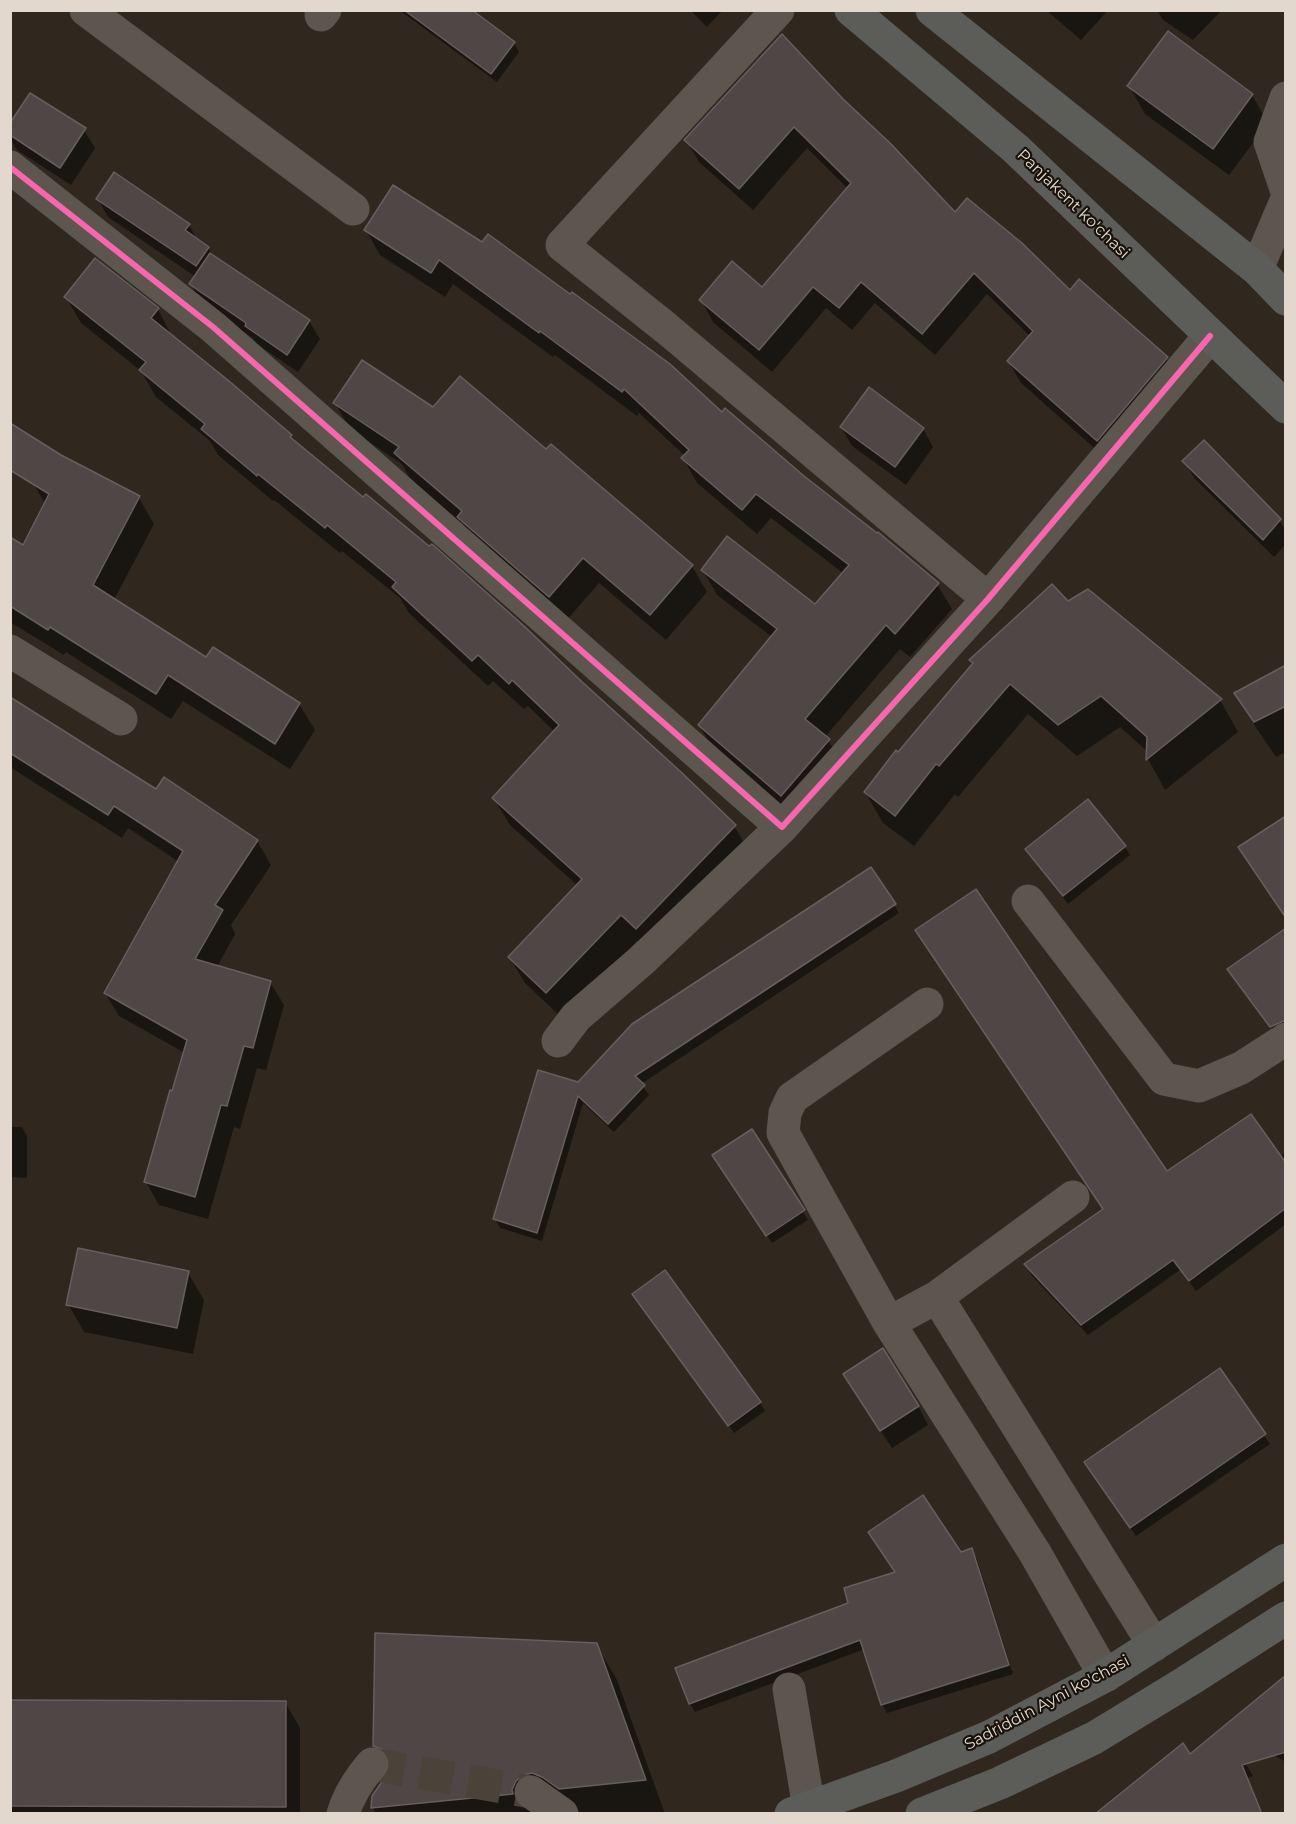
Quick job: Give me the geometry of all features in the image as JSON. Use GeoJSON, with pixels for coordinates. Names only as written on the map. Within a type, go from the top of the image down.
{"type":"FeatureCollection","features":[{"type":"Feature","properties":{"kind":"main road","name":"Panjakent ko'chasi"},"geometry":{"type":"LineString","coordinates":[[851,10],[1016,150],[1286,407]]}},
{"type":"Feature","properties":{"kind":"main road"},"geometry":{"type":"LineString","coordinates":[[932,10],[1257,269],[1286,299]]}},
{"type":"Feature","properties":{"kind":"main road","name":"Sadriddin Ayni ko'chasi"},"geometry":{"type":"LineString","coordinates":[[800,1811],[896,1776],[989,1737],[1105,1676],[1286,1560]]}},
{"type":"Feature","properties":{"kind":"main road"},"geometry":{"type":"LineString","coordinates":[[922,1814],[1000,1783],[1094,1738],[1286,1618]]}},
{"type":"Feature","properties":{"kind":"street"},"geometry":{"type":"LineString","coordinates":[[86,10],[353,209]]}},
{"type":"Feature","properties":{"kind":"street"},"geometry":{"type":"LineString","coordinates":[[778,10],[562,245],[666,328],[988,599]]}},
{"type":"Feature","properties":{"kind":"street"},"geometry":{"type":"LineString","coordinates":[[1286,98],[1270,142],[1286,189]]}},
{"type":"Feature","properties":{"kind":"street"},"geometry":{"type":"LineString","coordinates":[[10,167],[213,327],[782,827]]}},
{"type":"Feature","properties":{"kind":"street"},"geometry":{"type":"LineString","coordinates":[[1257,269],[1286,201]]}},
{"type":"Feature","properties":{"kind":"street"},"geometry":{"type":"LineString","coordinates":[[558,1041],[576,1017],[641,961],[782,827],[988,599],[1210,336]]}},
{"type":"Feature","properties":{"kind":"street"},"geometry":{"type":"LineString","coordinates":[[10,651],[121,719]]}},
{"type":"Feature","properties":{"kind":"street"},"geometry":{"type":"LineString","coordinates":[[1028,901],[1164,1079],[1199,1086],[1241,1068],[1286,1039]]}},
{"type":"Feature","properties":{"kind":"street"},"geometry":{"type":"LineString","coordinates":[[927,1004],[792,1098],[784,1113],[783,1132],[889,1323],[1035,1553],[1105,1676]]}},
{"type":"Feature","properties":{"kind":"street"},"geometry":{"type":"LineString","coordinates":[[889,1323],[937,1297],[1073,1197]]}},
{"type":"Feature","properties":{"kind":"street"},"geometry":{"type":"LineString","coordinates":[[937,1297],[1154,1645]]}},
{"type":"Feature","properties":{"kind":"street"},"geometry":{"type":"LineString","coordinates":[[789,1689],[800,1811]]}},
{"type":"Feature","properties":{"kind":"street"},"geometry":{"type":"LineString","coordinates":[[343,1814],[357,1780],[372,1764]]}},
{"type":"Feature","properties":{"kind":"street"},"geometry":{"type":"LineString","coordinates":[[531,1792],[562,1814]]}},
{"type":"Feature","properties":{"kind":"building"},"geometry":{"type":"Polygon","coordinates":[[[404,10],[472,10],[515,42],[491,74],[404,10]]]}},
{"type":"Feature","properties":{"kind":"building"},"geometry":{"type":"Polygon","coordinates":[[[1168,31],[1253,94],[1213,149],[1127,86],[1168,31]]]}},
{"type":"Feature","properties":{"kind":"building"},"geometry":{"type":"Polygon","coordinates":[[[782,34],[955,212],[967,198],[1022,243],[1070,290],[1079,279],[1168,357],[1097,441],[1007,361],[1033,331],[974,273],[922,334],[861,282],[839,308],[813,287],[759,350],[699,300],[732,261],[762,287],[851,183],[794,127],[739,189],[684,140],[782,34]]]}},
{"type":"Feature","properties":{"kind":"building"},"geometry":{"type":"Polygon","coordinates":[[[30,93],[86,128],[60,168],[10,135],[10,123],[30,93]]]}},
{"type":"Feature","properties":{"kind":"building"},"geometry":{"type":"Polygon","coordinates":[[[114,172],[190,224],[185,230],[209,247],[196,266],[96,199],[114,172]]]}},
{"type":"Feature","properties":{"kind":"building"},"geometry":{"type":"Polygon","coordinates":[[[393,185],[482,242],[488,234],[570,294],[572,292],[670,364],[722,412],[725,408],[804,476],[878,532],[939,583],[895,634],[886,625],[805,719],[830,739],[781,796],[698,725],[777,629],[701,570],[727,536],[815,604],[849,565],[756,494],[742,510],[681,458],[689,450],[624,389],[622,392],[439,260],[431,273],[364,230],[393,185]]]}},
{"type":"Feature","properties":{"kind":"building"},"geometry":{"type":"Polygon","coordinates":[[[210,253],[310,320],[287,355],[245,326],[246,323],[189,284],[210,253]]]}},
{"type":"Feature","properties":{"kind":"building"},"geometry":{"type":"Polygon","coordinates":[[[95,258],[159,308],[151,318],[229,381],[292,435],[290,437],[363,497],[366,494],[429,546],[432,544],[524,626],[736,825],[636,929],[621,915],[546,993],[508,957],[582,879],[492,798],[559,725],[512,680],[509,684],[478,655],[472,661],[392,587],[396,582],[327,525],[325,528],[258,474],[257,476],[201,429],[205,424],[139,370],[146,362],[64,297],[95,258]]]}},
{"type":"Feature","properties":{"kind":"building"},"geometry":{"type":"Polygon","coordinates":[[[362,360],[433,407],[460,376],[546,449],[551,444],[693,565],[650,615],[583,558],[549,597],[457,517],[462,511],[394,453],[399,447],[333,403],[362,360]]]}},
{"type":"Feature","properties":{"kind":"building"},"geometry":{"type":"Polygon","coordinates":[[[869,387],[924,428],[895,467],[840,427],[869,387]]]}},
{"type":"Feature","properties":{"kind":"building"},"geometry":{"type":"Polygon","coordinates":[[[10,423],[61,455],[140,496],[93,585],[206,657],[213,647],[300,703],[275,744],[168,675],[156,694],[50,627],[48,630],[10,606],[10,537],[23,545],[49,494],[10,470],[10,423]]]}},
{"type":"Feature","properties":{"kind":"building"},"geometry":{"type":"Polygon","coordinates":[[[1204,440],[1281,519],[1263,540],[1182,461],[1204,440]]]}},
{"type":"Feature","properties":{"kind":"building"},"geometry":{"type":"Polygon","coordinates":[[[1052,584],[1068,601],[1088,589],[1222,699],[1146,760],[1147,737],[1101,696],[1058,725],[1010,684],[939,766],[936,764],[895,816],[864,792],[896,750],[898,752],[973,663],[969,660],[1052,584]]]}},
{"type":"Feature","properties":{"kind":"building"},"geometry":{"type":"Polygon","coordinates":[[[1286,665],[1286,706],[1254,722],[1234,693],[1286,665]]]}},
{"type":"Feature","properties":{"kind":"building"},"geometry":{"type":"Polygon","coordinates":[[[10,697],[156,789],[164,777],[258,840],[215,905],[223,910],[195,959],[271,981],[253,1048],[244,1046],[227,1106],[221,1105],[195,1197],[144,1182],[187,1040],[104,993],[183,851],[114,806],[108,815],[10,753],[10,697]]]}},
{"type":"Feature","properties":{"kind":"building"},"geometry":{"type":"Polygon","coordinates":[[[1088,799],[1126,846],[1063,896],[1025,849],[1088,799]]]}},
{"type":"Feature","properties":{"kind":"building"},"geometry":{"type":"Polygon","coordinates":[[[1286,816],[1286,918],[1238,847],[1286,816]]]}},
{"type":"Feature","properties":{"kind":"building"},"geometry":{"type":"Polygon","coordinates":[[[871,867],[896,904],[635,1076],[645,1085],[608,1124],[578,1096],[537,1233],[493,1219],[538,1070],[578,1082],[632,1024],[871,867]]]}},
{"type":"Feature","properties":{"kind":"building"},"geometry":{"type":"Polygon","coordinates":[[[976,889],[1167,1171],[1251,1114],[1286,1163],[1286,1208],[1189,1281],[1173,1260],[1081,1325],[1024,1264],[1103,1209],[915,930],[976,889]]]}},
{"type":"Feature","properties":{"kind":"building"},"geometry":{"type":"Polygon","coordinates":[[[1286,928],[1286,1020],[1270,1027],[1227,969],[1286,928]]]}},
{"type":"Feature","properties":{"kind":"building"},"geometry":{"type":"Polygon","coordinates":[[[752,1129],[805,1210],[766,1236],[712,1155],[752,1129]]]}},
{"type":"Feature","properties":{"kind":"building"},"geometry":{"type":"Polygon","coordinates":[[[78,1248],[189,1271],[177,1328],[66,1305],[78,1248]]]}},
{"type":"Feature","properties":{"kind":"building"},"geometry":{"type":"Polygon","coordinates":[[[665,1270],[761,1402],[728,1426],[632,1294],[665,1270]]]}},
{"type":"Feature","properties":{"kind":"building"},"geometry":{"type":"Polygon","coordinates":[[[883,1348],[919,1406],[880,1431],[843,1374],[883,1348]]]}},
{"type":"Feature","properties":{"kind":"building"},"geometry":{"type":"Polygon","coordinates":[[[1220,1368],[1266,1434],[1130,1528],[1084,1462],[1220,1368]]]}},
{"type":"Feature","properties":{"kind":"building"},"geometry":{"type":"Polygon","coordinates":[[[923,1495],[961,1552],[972,1548],[1009,1665],[881,1705],[860,1640],[689,1704],[675,1668],[848,1603],[844,1588],[895,1572],[868,1532],[923,1495]]]}},
{"type":"Feature","properties":{"kind":"building"},"geometry":{"type":"Polygon","coordinates":[[[375,1633],[597,1643],[646,1780],[559,1789],[532,1773],[523,1775],[516,1781],[512,1790],[513,1794],[371,1808],[372,1796],[390,1767],[389,1757],[384,1750],[373,1746],[375,1633]]]}},
{"type":"Feature","properties":{"kind":"building"},"geometry":{"type":"Polygon","coordinates":[[[1286,1675],[1286,1752],[1242,1765],[1262,1814],[1095,1814],[1183,1743],[1190,1754],[1286,1675]]]}},
{"type":"Feature","properties":{"kind":"building"},"geometry":{"type":"Polygon","coordinates":[[[10,1700],[286,1701],[286,1807],[10,1806],[10,1700]]]}},
{"type":"Feature","properties":{"kind":"tunnel"},"geometry":{"type":"LineString","coordinates":[[372,1764],[531,1792]]}},
{"type":"Feature","properties":{"kind":"cycle path"},"geometry":{"type":"LineString","coordinates":[[10,167],[213,327],[782,827],[988,599],[1210,336]]}}]}
